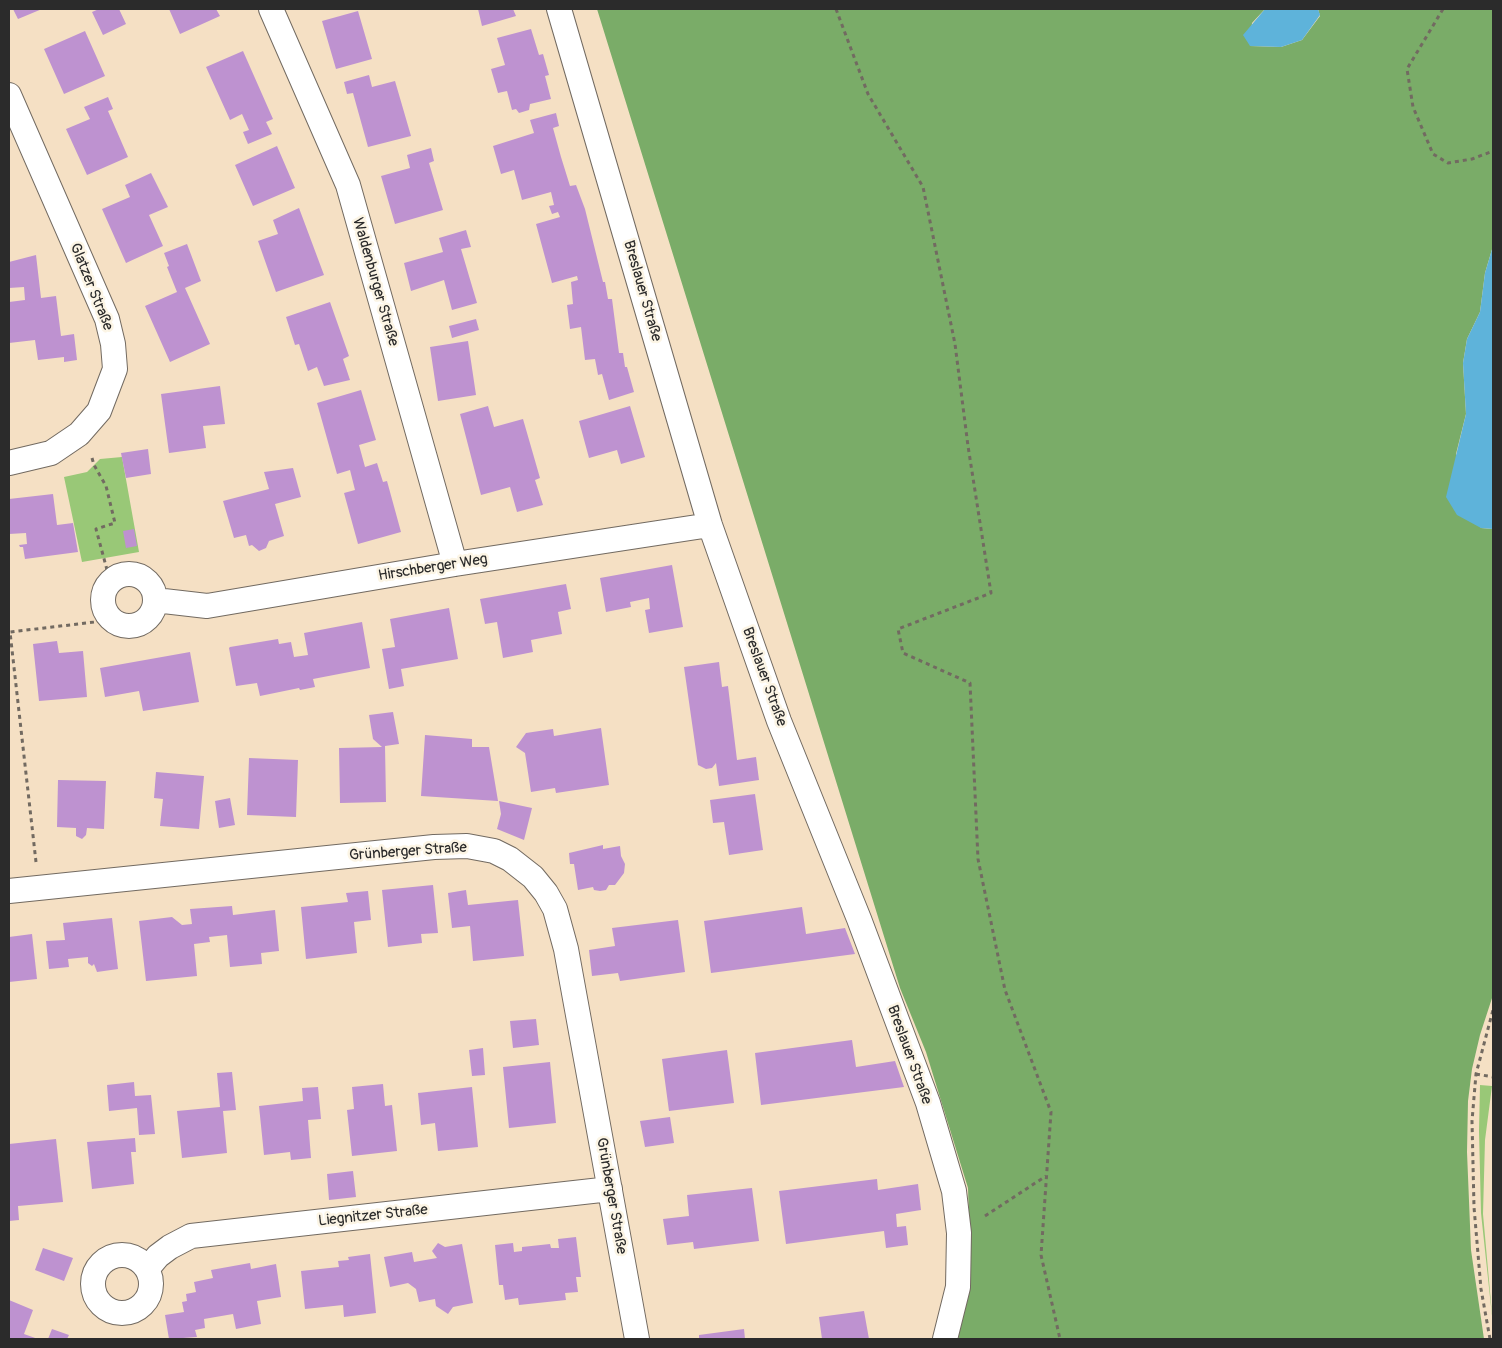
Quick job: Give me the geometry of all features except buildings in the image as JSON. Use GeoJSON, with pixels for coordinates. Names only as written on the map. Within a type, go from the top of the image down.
{"type":"FeatureCollection","features":[{"type":"Feature","properties":{"kind":"street","name":"Waldenburger Straße"},"geometry":{"type":"LineString","coordinates":[[271,9],[348,185],[455,564]]}},
{"type":"Feature","properties":{"kind":"street","name":"Breslauer Straße"},"geometry":{"type":"LineString","coordinates":[[559,9],[710,525],[779,721],[859,919],[928,1103],[954,1191],[959,1233],[958,1287],[945,1339]]}},
{"type":"Feature","properties":{"kind":"street","name":"Glatzer Straße"},"geometry":{"type":"LineString","coordinates":[[9,95],[107,319],[113,344],[115,369],[99,411],[79,434],[51,453],[9,463]]}},
{"type":"Feature","properties":{"kind":"street","name":"Hirschberger Weg"},"geometry":{"type":"LineString","coordinates":[[155,600],[207,606],[455,564],[710,525]]}},
{"type":"Feature","properties":{"kind":"street"},"geometry":{"type":"LineString","coordinates":[[134,574],[150,583],[155,600],[150,616],[135,625],[118,624],[105,612],[103,596],[110,581],[117,576],[134,574]]}},
{"type":"Feature","properties":{"kind":"street","name":"Grünberger Straße"},"geometry":{"type":"LineString","coordinates":[[9,891],[434,847],[467,846],[494,851],[510,860],[533,877],[555,909],[566,949],[637,1339]]}},
{"type":"Feature","properties":{"kind":"street","name":"Liegnitzer Straße"},"geometry":{"type":"LineString","coordinates":[[147,1269],[158,1256],[170,1247],[191,1236],[610,1189]]}},
{"type":"Feature","properties":{"kind":"path"},"geometry":{"type":"LineString","coordinates":[[836,9],[868,94],[923,186],[950,317],[991,593],[898,629],[903,653],[970,683],[978,859],[1005,990],[1051,1112],[1041,1255],[1060,1339]]}},
{"type":"Feature","properties":{"kind":"path"},"geometry":{"type":"LineString","coordinates":[[1443,9],[1407,69],[1412,107],[1433,154],[1448,162],[1472,159],[1493,151]]}},
{"type":"Feature","properties":{"kind":"path"},"geometry":{"type":"LineString","coordinates":[[94,465],[106,486],[115,523],[96,529],[110,581]]}},
{"type":"Feature","properties":{"kind":"path"},"geometry":{"type":"LineString","coordinates":[[39,888],[10,632],[95,622],[105,612]]}},
{"type":"Feature","properties":{"kind":"path"},"geometry":{"type":"LineString","coordinates":[[1490,1339],[1481,1288],[1474,1207],[1472,1121],[1476,1074],[1493,1010]]}},
{"type":"Feature","properties":{"kind":"path"},"geometry":{"type":"LineString","coordinates":[[1476,1074],[1493,1077]]}},
{"type":"Feature","properties":{"kind":"path"},"geometry":{"type":"LineString","coordinates":[[959,1233],[1047,1175]]}},
{"type":"Feature","properties":{"kind":"green space"},"geometry":{"type":"Polygon","coordinates":[[[597,9],[1265,9],[1252,23],[1250,46],[1281,47],[1302,40],[1320,16],[1318,9],[1493,9],[1493,246],[1485,273],[1480,312],[1467,339],[1463,363],[1466,414],[1456,454],[1481,528],[1493,529],[1493,995],[1480,1035],[1472,1069],[1468,1101],[1467,1152],[1471,1250],[1484,1339],[960,1339],[958,1337],[971,1281],[968,1188],[926,1052],[900,988],[597,9]]]}},
{"type":"Feature","properties":{"kind":"green space"},"geometry":{"type":"Polygon","coordinates":[[[122,457],[139,552],[82,562],[64,477],[87,472],[100,459],[122,457]]]}},
{"type":"Feature","properties":{"kind":"green space"},"geometry":{"type":"Polygon","coordinates":[[[1480,1085],[1492,1086],[1485,1140],[1483,1214],[1493,1325],[1481,1213],[1480,1085]]]}},
{"type":"Feature","properties":{"kind":"water"},"geometry":{"type":"Polygon","coordinates":[[[1265,9],[1318,9],[1320,15],[1302,40],[1281,47],[1250,46],[1243,35],[1265,9]]]}},
{"type":"Feature","properties":{"kind":"water"},"geometry":{"type":"Polygon","coordinates":[[[1493,246],[1493,529],[1481,528],[1457,515],[1446,497],[1466,414],[1463,363],[1467,339],[1480,312],[1485,273],[1493,246]]]}}]}
